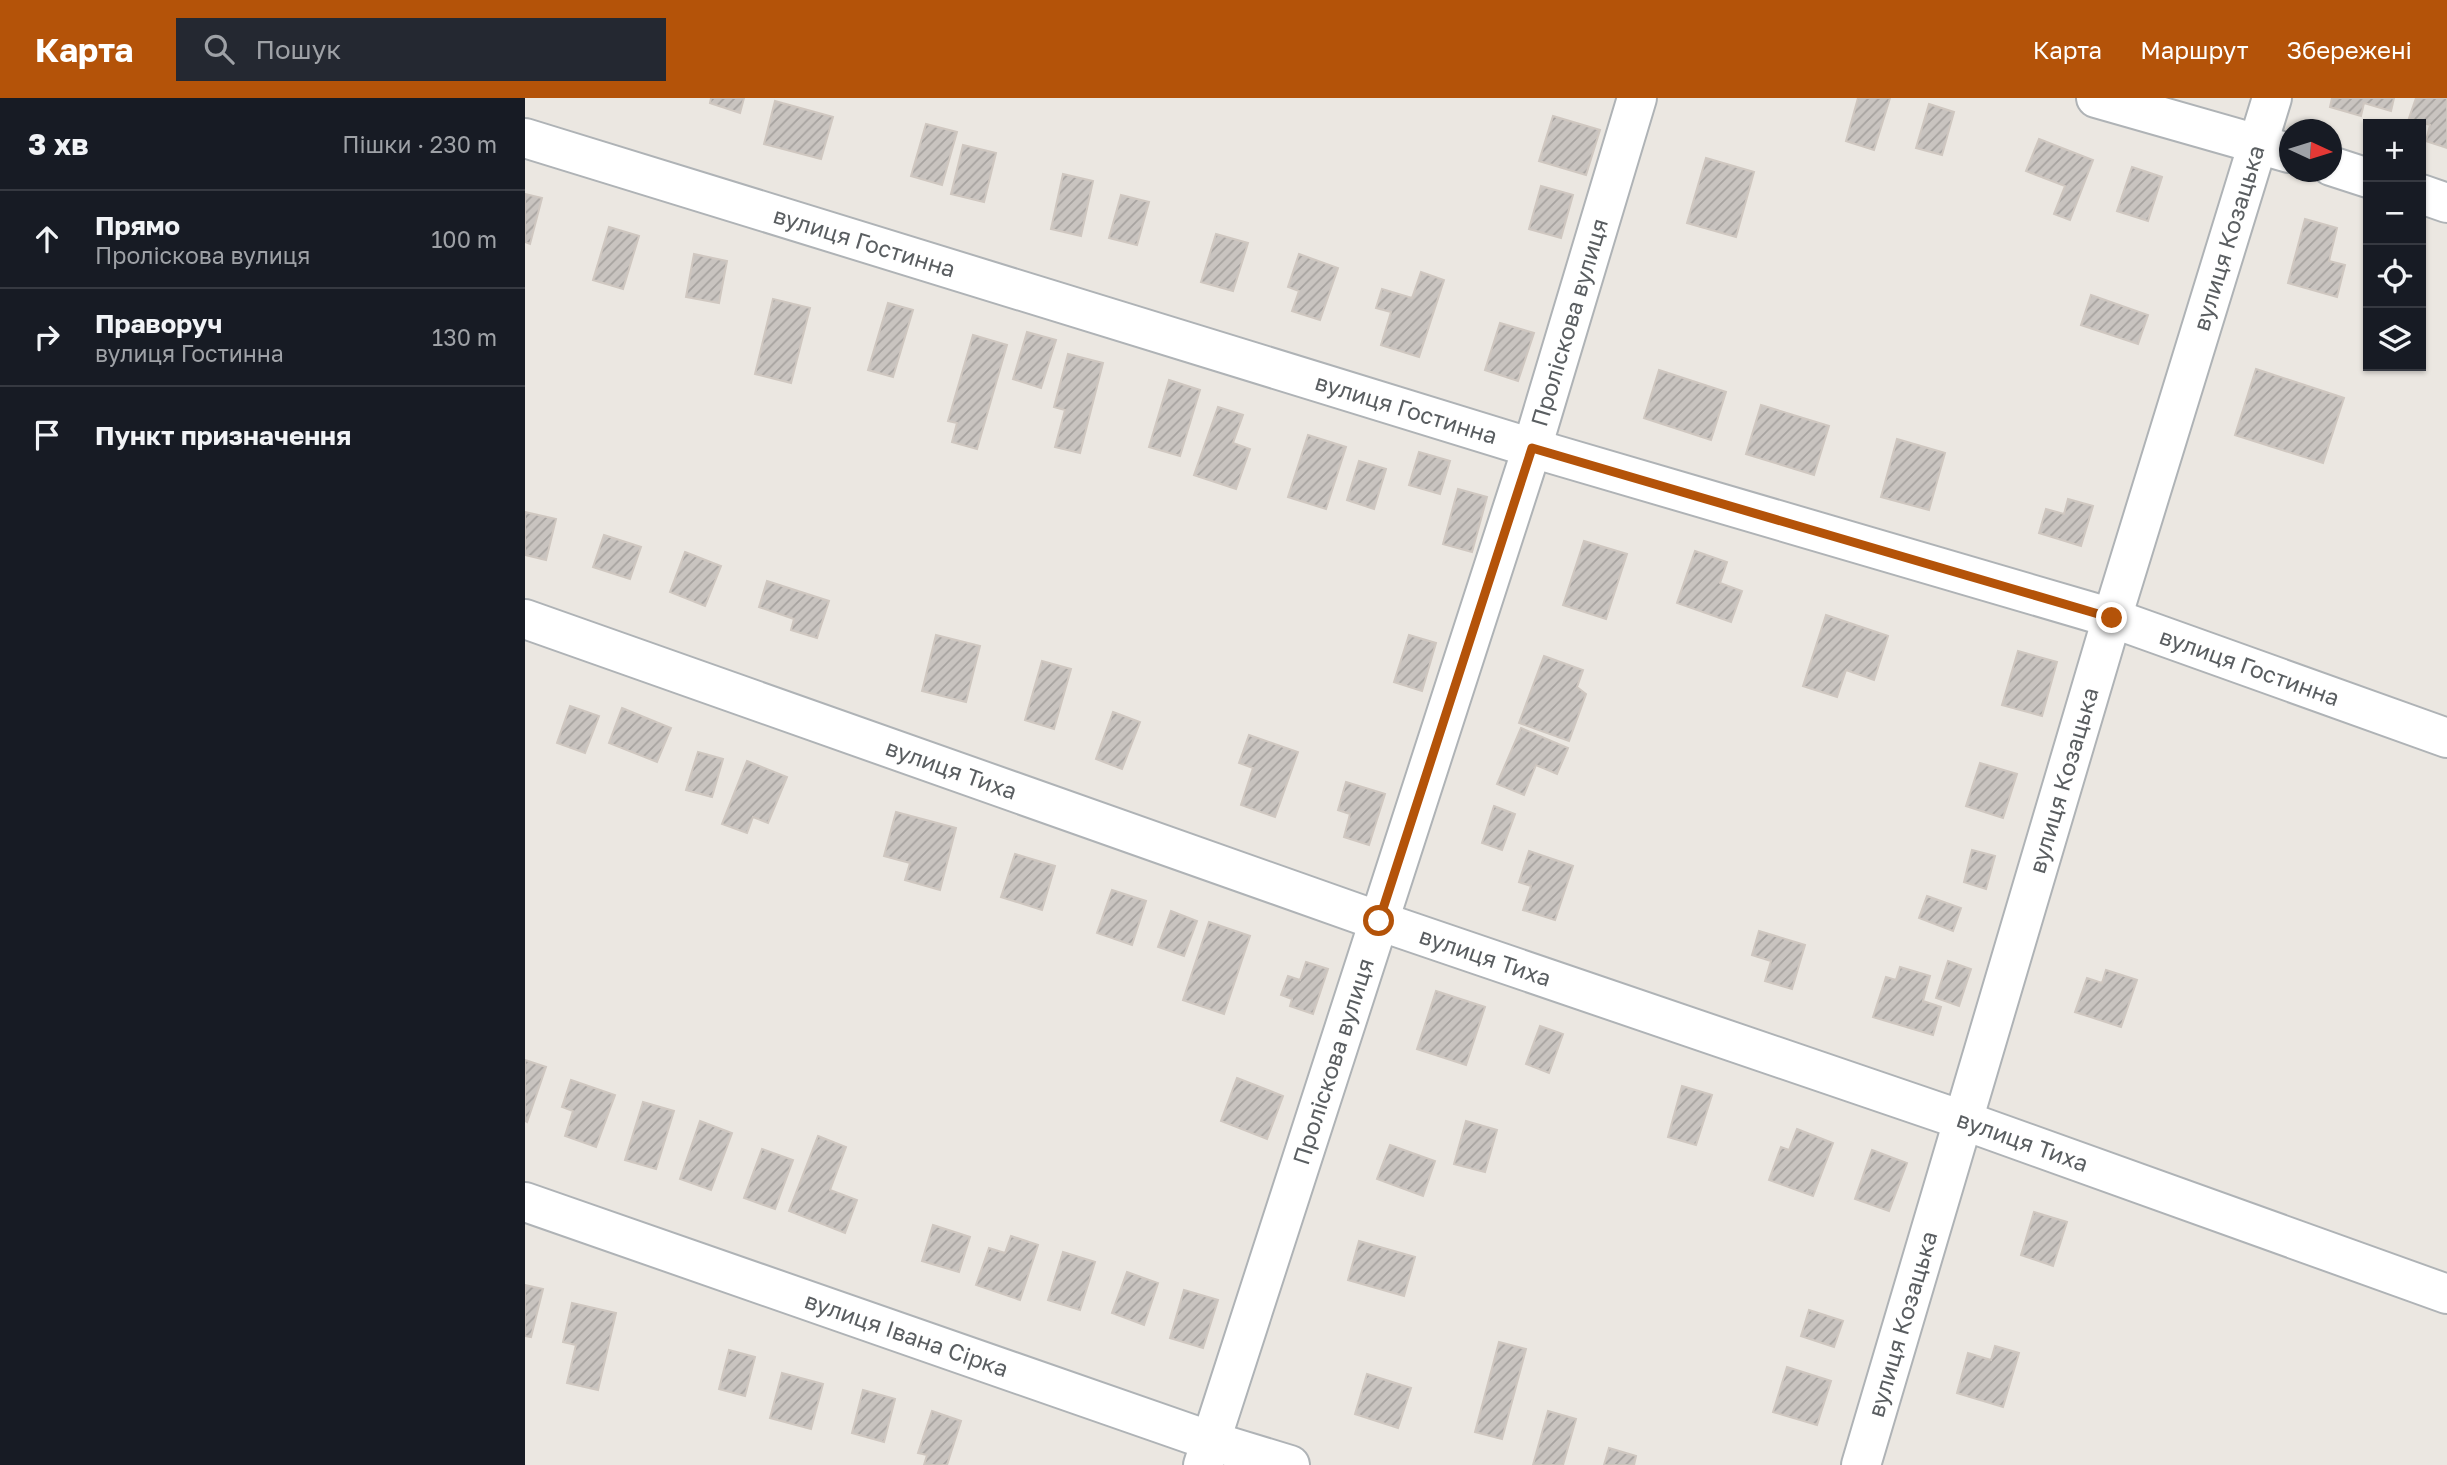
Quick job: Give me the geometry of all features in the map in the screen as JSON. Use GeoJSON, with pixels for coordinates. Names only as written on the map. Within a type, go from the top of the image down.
{"type":"FeatureCollection","features":[{"type":"Feature","properties":{"kind":"street","name":"Проліскова вулиця"},"geometry":{"type":"LineString","coordinates":[[1207,1453],[1532,448],[1637,98]]}},
{"type":"Feature","properties":{"kind":"street"},"geometry":{"type":"LineString","coordinates":[[2096,98],[2274,148]]}},
{"type":"Feature","properties":{"kind":"street","name":"вулиця Козацька"},"geometry":{"type":"LineString","coordinates":[[1861,1465],[2112,618],[2274,148],[2272,98]]}},
{"type":"Feature","properties":{"kind":"street","name":"вулиця Гостинна"},"geometry":{"type":"LineString","coordinates":[[525,138],[1532,448],[2112,618],[2447,738]]}},
{"type":"Feature","properties":{"kind":"street"},"geometry":{"type":"LineString","coordinates":[[2342,169],[2363,176]]}},
{"type":"Feature","properties":{"kind":"street"},"geometry":{"type":"LineString","coordinates":[[2426,196],[2447,203]]}},
{"type":"Feature","properties":{"kind":"street","name":"вулиця Тиха"},"geometry":{"type":"LineString","coordinates":[[525,619],[1379,921],[1965,1121],[2447,1294]]}},
{"type":"Feature","properties":{"kind":"street","name":"вулиця Івана Сірка"},"geometry":{"type":"LineString","coordinates":[[525,1202],[1207,1453],[1290,1465]]}},
{"type":"Feature","properties":{"kind":"building"},"geometry":{"type":"Polygon","coordinates":[[[711,98],[744,98],[740,113],[710,103],[711,98]]]}},
{"type":"Feature","properties":{"kind":"building"},"geometry":{"type":"Polygon","coordinates":[[[1858,98],[1890,98],[1874,150],[1846,141],[1858,98]]]}},
{"type":"Feature","properties":{"kind":"building"},"geometry":{"type":"Polygon","coordinates":[[[2332,98],[2394,98],[2391,111],[2364,103],[2361,116],[2330,107],[2332,98]]]}},
{"type":"Feature","properties":{"kind":"building"},"geometry":{"type":"Polygon","coordinates":[[[2416,98],[2447,98],[2447,148],[2426,141],[2430,125],[2426,124],[2426,119],[2409,118],[2416,98]]]}},
{"type":"Feature","properties":{"kind":"building"},"geometry":{"type":"Polygon","coordinates":[[[775,101],[833,117],[821,159],[764,144],[775,101]]]}},
{"type":"Feature","properties":{"kind":"building"},"geometry":{"type":"Polygon","coordinates":[[[1929,104],[1954,112],[1942,155],[1916,148],[1929,104]]]}},
{"type":"Feature","properties":{"kind":"building"},"geometry":{"type":"Polygon","coordinates":[[[1553,116],[1600,130],[1586,175],[1539,161],[1553,116]]]}},
{"type":"Feature","properties":{"kind":"building"},"geometry":{"type":"Polygon","coordinates":[[[926,124],[957,132],[942,185],[911,176],[926,124]]]}},
{"type":"Feature","properties":{"kind":"building"},"geometry":{"type":"Polygon","coordinates":[[[2039,139],[2093,160],[2070,220],[2054,214],[2065,186],[2026,171],[2039,139]]]}},
{"type":"Feature","properties":{"kind":"building"},"geometry":{"type":"Polygon","coordinates":[[[963,145],[996,153],[984,202],[951,194],[963,145]]]}},
{"type":"Feature","properties":{"kind":"building"},"geometry":{"type":"Polygon","coordinates":[[[1706,158],[1754,172],[1736,237],[1687,223],[1706,158]]]}},
{"type":"Feature","properties":{"kind":"building"},"geometry":{"type":"Polygon","coordinates":[[[2132,167],[2162,177],[2148,221],[2117,211],[2132,167]]]}},
{"type":"Feature","properties":{"kind":"building"},"geometry":{"type":"Polygon","coordinates":[[[1063,174],[1093,181],[1081,236],[1051,229],[1063,174]]]}},
{"type":"Feature","properties":{"kind":"building"},"geometry":{"type":"Polygon","coordinates":[[[1541,186],[1573,195],[1561,238],[1529,229],[1541,186]]]}},
{"type":"Feature","properties":{"kind":"building"},"geometry":{"type":"Polygon","coordinates":[[[525,194],[542,198],[530,244],[525,242],[525,194]]]}},
{"type":"Feature","properties":{"kind":"building"},"geometry":{"type":"Polygon","coordinates":[[[1121,195],[1149,202],[1137,245],[1109,238],[1121,195]]]}},
{"type":"Feature","properties":{"kind":"building"},"geometry":{"type":"Polygon","coordinates":[[[2305,219],[2337,228],[2329,261],[2345,265],[2337,297],[2288,283],[2305,219]]]}},
{"type":"Feature","properties":{"kind":"building"},"geometry":{"type":"Polygon","coordinates":[[[609,227],[639,236],[623,289],[593,280],[609,227]]]}},
{"type":"Feature","properties":{"kind":"building"},"geometry":{"type":"Polygon","coordinates":[[[1216,234],[1248,243],[1233,291],[1201,282],[1216,234]]]}},
{"type":"Feature","properties":{"kind":"building"},"geometry":{"type":"Polygon","coordinates":[[[694,254],[727,261],[719,303],[686,297],[694,254]]]}},
{"type":"Feature","properties":{"kind":"building"},"geometry":{"type":"Polygon","coordinates":[[[1299,254],[1338,268],[1320,320],[1292,311],[1299,291],[1288,287],[1299,254]]]}},
{"type":"Feature","properties":{"kind":"building"},"geometry":{"type":"Polygon","coordinates":[[[1421,272],[1444,280],[1419,357],[1381,345],[1391,312],[1376,308],[1382,289],[1412,298],[1421,272]]]}},
{"type":"Feature","properties":{"kind":"building"},"geometry":{"type":"Polygon","coordinates":[[[2091,295],[2148,315],[2138,344],[2081,325],[2091,295]]]}},
{"type":"Feature","properties":{"kind":"building"},"geometry":{"type":"Polygon","coordinates":[[[773,299],[810,308],[791,383],[755,374],[773,299]]]}},
{"type":"Feature","properties":{"kind":"building"},"geometry":{"type":"Polygon","coordinates":[[[888,303],[913,310],[893,377],[868,370],[888,303]]]}},
{"type":"Feature","properties":{"kind":"building"},"geometry":{"type":"Polygon","coordinates":[[[1500,323],[1534,333],[1518,381],[1485,370],[1500,323]]]}},
{"type":"Feature","properties":{"kind":"building"},"geometry":{"type":"Polygon","coordinates":[[[1027,332],[1056,340],[1041,388],[1013,379],[1027,332]]]}},
{"type":"Feature","properties":{"kind":"building"},"geometry":{"type":"Polygon","coordinates":[[[973,335],[1007,345],[977,449],[952,442],[957,423],[948,421],[973,335]]]}},
{"type":"Feature","properties":{"kind":"building"},"geometry":{"type":"Polygon","coordinates":[[[1068,354],[1103,363],[1080,453],[1055,447],[1065,410],[1054,407],[1068,354]]]}},
{"type":"Feature","properties":{"kind":"building"},"geometry":{"type":"Polygon","coordinates":[[[2256,369],[2344,398],[2323,463],[2235,435],[2256,369]]]}},
{"type":"Feature","properties":{"kind":"building"},"geometry":{"type":"Polygon","coordinates":[[[1659,370],[1726,392],[1711,440],[1644,418],[1659,370]]]}},
{"type":"Feature","properties":{"kind":"building"},"geometry":{"type":"Polygon","coordinates":[[[1169,380],[1200,390],[1180,456],[1149,447],[1169,380]]]}},
{"type":"Feature","properties":{"kind":"building"},"geometry":{"type":"Polygon","coordinates":[[[1761,405],[1829,426],[1814,475],[1746,454],[1761,405]]]}},
{"type":"Feature","properties":{"kind":"building"},"geometry":{"type":"Polygon","coordinates":[[[1218,407],[1243,415],[1233,443],[1250,449],[1236,489],[1194,475],[1218,407]]]}},
{"type":"Feature","properties":{"kind":"building"},"geometry":{"type":"Polygon","coordinates":[[[1308,435],[1346,447],[1326,509],[1288,497],[1308,435]]]}},
{"type":"Feature","properties":{"kind":"building"},"geometry":{"type":"Polygon","coordinates":[[[1897,439],[1945,453],[1929,510],[1881,497],[1897,439]]]}},
{"type":"Feature","properties":{"kind":"building"},"geometry":{"type":"Polygon","coordinates":[[[1419,452],[1450,461],[1440,494],[1409,485],[1419,452]]]}},
{"type":"Feature","properties":{"kind":"building"},"geometry":{"type":"Polygon","coordinates":[[[1359,461],[1386,469],[1374,509],[1347,500],[1359,461]]]}},
{"type":"Feature","properties":{"kind":"building"},"geometry":{"type":"Polygon","coordinates":[[[1458,489],[1487,497],[1472,552],[1443,544],[1458,489]]]}},
{"type":"Feature","properties":{"kind":"building"},"geometry":{"type":"Polygon","coordinates":[[[2068,499],[2093,506],[2081,546],[2039,533],[2046,509],[2064,514],[2068,499]]]}},
{"type":"Feature","properties":{"kind":"building"},"geometry":{"type":"Polygon","coordinates":[[[525,512],[556,519],[546,560],[525,555],[525,512]]]}},
{"type":"Feature","properties":{"kind":"building"},"geometry":{"type":"Polygon","coordinates":[[[604,535],[641,547],[630,579],[593,567],[604,535]]]}},
{"type":"Feature","properties":{"kind":"building"},"geometry":{"type":"Polygon","coordinates":[[[1584,541],[1627,554],[1606,619],[1563,605],[1584,541]]]}},
{"type":"Feature","properties":{"kind":"building"},"geometry":{"type":"Polygon","coordinates":[[[1695,551],[1727,562],[1720,583],[1742,591],[1731,622],[1677,603],[1695,551]]]}},
{"type":"Feature","properties":{"kind":"building"},"geometry":{"type":"Polygon","coordinates":[[[685,552],[721,566],[705,606],[670,592],[685,552]]]}},
{"type":"Feature","properties":{"kind":"building"},"geometry":{"type":"Polygon","coordinates":[[[767,581],[829,601],[817,638],[791,630],[794,619],[759,607],[767,581]]]}},
{"type":"Feature","properties":{"kind":"building"},"geometry":{"type":"Polygon","coordinates":[[[1826,615],[1888,636],[1874,680],[1846,670],[1837,697],[1803,686],[1826,615]]]}},
{"type":"Feature","properties":{"kind":"building"},"geometry":{"type":"Polygon","coordinates":[[[936,635],[980,646],[966,702],[922,691],[936,635]]]}},
{"type":"Feature","properties":{"kind":"building"},"geometry":{"type":"Polygon","coordinates":[[[1409,635],[1436,643],[1422,691],[1394,682],[1409,635]]]}},
{"type":"Feature","properties":{"kind":"building"},"geometry":{"type":"Polygon","coordinates":[[[2018,651],[2057,662],[2042,716],[2002,705],[2018,651]]]}},
{"type":"Feature","properties":{"kind":"building"},"geometry":{"type":"Polygon","coordinates":[[[1544,656],[1583,670],[1577,687],[1586,694],[1569,741],[1519,723],[1544,656]]]}},
{"type":"Feature","properties":{"kind":"building"},"geometry":{"type":"Polygon","coordinates":[[[1042,661],[1071,669],[1054,729],[1025,720],[1042,661]]]}},
{"type":"Feature","properties":{"kind":"building"},"geometry":{"type":"Polygon","coordinates":[[[570,706],[599,716],[585,753],[557,743],[570,706]]]}},
{"type":"Feature","properties":{"kind":"building"},"geometry":{"type":"Polygon","coordinates":[[[622,708],[671,728],[657,762],[609,743],[622,708]]]}},
{"type":"Feature","properties":{"kind":"building"},"geometry":{"type":"Polygon","coordinates":[[[1113,712],[1140,722],[1122,769],[1096,759],[1113,712]]]}},
{"type":"Feature","properties":{"kind":"building"},"geometry":{"type":"Polygon","coordinates":[[[1521,728],[1568,748],[1557,774],[1536,765],[1524,795],[1497,784],[1521,728]]]}},
{"type":"Feature","properties":{"kind":"building"},"geometry":{"type":"Polygon","coordinates":[[[1249,735],[1298,752],[1275,817],[1241,805],[1253,768],[1239,763],[1249,735]]]}},
{"type":"Feature","properties":{"kind":"building"},"geometry":{"type":"Polygon","coordinates":[[[698,752],[723,759],[712,797],[686,790],[698,752]]]}},
{"type":"Feature","properties":{"kind":"building"},"geometry":{"type":"Polygon","coordinates":[[[747,761],[787,777],[768,823],[753,817],[747,833],[722,824],[747,761]]]}},
{"type":"Feature","properties":{"kind":"building"},"geometry":{"type":"Polygon","coordinates":[[[1980,763],[2017,774],[2003,818],[1966,806],[1980,763]]]}},
{"type":"Feature","properties":{"kind":"building"},"geometry":{"type":"Polygon","coordinates":[[[1346,782],[1385,794],[1369,845],[1344,837],[1350,814],[1338,810],[1346,782]]]}},
{"type":"Feature","properties":{"kind":"building"},"geometry":{"type":"Polygon","coordinates":[[[1494,806],[1515,814],[1502,850],[1482,843],[1494,806]]]}},
{"type":"Feature","properties":{"kind":"building"},"geometry":{"type":"Polygon","coordinates":[[[896,812],[956,828],[940,890],[905,880],[910,863],[884,856],[896,812]]]}},
{"type":"Feature","properties":{"kind":"building"},"geometry":{"type":"Polygon","coordinates":[[[1972,850],[1995,856],[1986,889],[1964,882],[1972,850]]]}},
{"type":"Feature","properties":{"kind":"building"},"geometry":{"type":"Polygon","coordinates":[[[1529,851],[1573,866],[1555,920],[1523,910],[1531,886],[1519,882],[1529,851]]]}},
{"type":"Feature","properties":{"kind":"building"},"geometry":{"type":"Polygon","coordinates":[[[1015,854],[1055,866],[1042,910],[1001,897],[1015,854]]]}},
{"type":"Feature","properties":{"kind":"building"},"geometry":{"type":"Polygon","coordinates":[[[1112,890],[1146,901],[1132,945],[1097,933],[1112,890]]]}},
{"type":"Feature","properties":{"kind":"building"},"geometry":{"type":"Polygon","coordinates":[[[1927,896],[1961,908],[1953,931],[1919,918],[1927,896]]]}},
{"type":"Feature","properties":{"kind":"building"},"geometry":{"type":"Polygon","coordinates":[[[1171,911],[1197,921],[1184,956],[1158,947],[1171,911]]]}},
{"type":"Feature","properties":{"kind":"building"},"geometry":{"type":"Polygon","coordinates":[[[1209,922],[1250,936],[1224,1014],[1183,1000],[1209,922]]]}},
{"type":"Feature","properties":{"kind":"building"},"geometry":{"type":"Polygon","coordinates":[[[1759,931],[1805,945],[1792,989],[1765,981],[1771,961],[1752,955],[1759,931]]]}},
{"type":"Feature","properties":{"kind":"building"},"geometry":{"type":"Polygon","coordinates":[[[1948,961],[1971,969],[1959,1006],[1936,998],[1948,961]]]}},
{"type":"Feature","properties":{"kind":"building"},"geometry":{"type":"Polygon","coordinates":[[[1306,962],[1328,969],[1313,1014],[1290,1006],[1292,999],[1281,995],[1288,976],[1300,980],[1306,962]]]}},
{"type":"Feature","properties":{"kind":"building"},"geometry":{"type":"Polygon","coordinates":[[[1900,967],[1930,976],[1923,1001],[1941,1007],[1933,1035],[1873,1017],[1886,977],[1896,980],[1900,967]]]}},
{"type":"Feature","properties":{"kind":"building"},"geometry":{"type":"Polygon","coordinates":[[[2106,970],[2137,980],[2121,1027],[2075,1012],[2087,978],[2102,983],[2106,970]]]}},
{"type":"Feature","properties":{"kind":"building"},"geometry":{"type":"Polygon","coordinates":[[[1436,991],[1485,1007],[1466,1065],[1417,1049],[1436,991]]]}},
{"type":"Feature","properties":{"kind":"building"},"geometry":{"type":"Polygon","coordinates":[[[1540,1026],[1563,1034],[1549,1073],[1526,1064],[1540,1026]]]}},
{"type":"Feature","properties":{"kind":"building"},"geometry":{"type":"Polygon","coordinates":[[[525,1060],[546,1067],[527,1122],[525,1121],[525,1060]]]}},
{"type":"Feature","properties":{"kind":"building"},"geometry":{"type":"Polygon","coordinates":[[[1237,1078],[1283,1096],[1267,1139],[1221,1121],[1237,1078]]]}},
{"type":"Feature","properties":{"kind":"building"},"geometry":{"type":"Polygon","coordinates":[[[571,1080],[615,1095],[596,1147],[565,1136],[573,1111],[562,1107],[571,1080]]]}},
{"type":"Feature","properties":{"kind":"building"},"geometry":{"type":"Polygon","coordinates":[[[1682,1086],[1712,1095],[1696,1145],[1668,1137],[1682,1086]]]}},
{"type":"Feature","properties":{"kind":"building"},"geometry":{"type":"Polygon","coordinates":[[[643,1102],[674,1111],[656,1169],[625,1160],[643,1102]]]}},
{"type":"Feature","properties":{"kind":"building"},"geometry":{"type":"Polygon","coordinates":[[[700,1121],[732,1133],[711,1190],[680,1179],[700,1121]]]}},
{"type":"Feature","properties":{"kind":"building"},"geometry":{"type":"Polygon","coordinates":[[[1466,1121],[1497,1130],[1485,1172],[1454,1164],[1466,1121]]]}},
{"type":"Feature","properties":{"kind":"building"},"geometry":{"type":"Polygon","coordinates":[[[1797,1129],[1833,1143],[1813,1196],[1769,1180],[1781,1147],[1789,1150],[1797,1129]]]}},
{"type":"Feature","properties":{"kind":"building"},"geometry":{"type":"Polygon","coordinates":[[[818,1136],[846,1147],[830,1190],[857,1200],[845,1233],[789,1211],[818,1136]]]}},
{"type":"Feature","properties":{"kind":"building"},"geometry":{"type":"Polygon","coordinates":[[[1390,1145],[1435,1161],[1423,1196],[1377,1179],[1390,1145]]]}},
{"type":"Feature","properties":{"kind":"building"},"geometry":{"type":"Polygon","coordinates":[[[762,1149],[793,1160],[775,1209],[744,1198],[762,1149]]]}},
{"type":"Feature","properties":{"kind":"building"},"geometry":{"type":"Polygon","coordinates":[[[1872,1150],[1907,1163],[1889,1211],[1855,1199],[1872,1150]]]}},
{"type":"Feature","properties":{"kind":"building"},"geometry":{"type":"Polygon","coordinates":[[[2034,1212],[2067,1222],[2053,1266],[2021,1255],[2034,1212]]]}},
{"type":"Feature","properties":{"kind":"building"},"geometry":{"type":"Polygon","coordinates":[[[933,1225],[970,1237],[959,1272],[922,1261],[933,1225]]]}},
{"type":"Feature","properties":{"kind":"building"},"geometry":{"type":"Polygon","coordinates":[[[1011,1236],[1038,1245],[1020,1300],[976,1285],[989,1248],[1005,1253],[1011,1236]]]}},
{"type":"Feature","properties":{"kind":"building"},"geometry":{"type":"Polygon","coordinates":[[[1359,1241],[1415,1257],[1404,1296],[1348,1280],[1359,1241]]]}},
{"type":"Feature","properties":{"kind":"building"},"geometry":{"type":"Polygon","coordinates":[[[1063,1252],[1095,1262],[1080,1310],[1048,1300],[1063,1252]]]}},
{"type":"Feature","properties":{"kind":"building"},"geometry":{"type":"Polygon","coordinates":[[[1127,1272],[1158,1283],[1144,1325],[1112,1313],[1127,1272]]]}},
{"type":"Feature","properties":{"kind":"building"},"geometry":{"type":"Polygon","coordinates":[[[525,1285],[543,1289],[531,1337],[525,1336],[525,1285]]]}},
{"type":"Feature","properties":{"kind":"building"},"geometry":{"type":"Polygon","coordinates":[[[1184,1290],[1218,1300],[1203,1348],[1170,1338],[1184,1290]]]}},
{"type":"Feature","properties":{"kind":"building"},"geometry":{"type":"Polygon","coordinates":[[[572,1303],[616,1313],[598,1390],[567,1383],[576,1345],[563,1342],[572,1303]]]}},
{"type":"Feature","properties":{"kind":"building"},"geometry":{"type":"Polygon","coordinates":[[[1809,1310],[1843,1321],[1834,1347],[1801,1336],[1809,1310]]]}},
{"type":"Feature","properties":{"kind":"building"},"geometry":{"type":"Polygon","coordinates":[[[1499,1342],[1526,1349],[1502,1439],[1475,1432],[1499,1342]]]}},
{"type":"Feature","properties":{"kind":"building"},"geometry":{"type":"Polygon","coordinates":[[[1995,1346],[2019,1353],[2003,1407],[1957,1393],[1968,1353],[1991,1360],[1995,1346]]]}},
{"type":"Feature","properties":{"kind":"building"},"geometry":{"type":"Polygon","coordinates":[[[729,1350],[755,1357],[745,1396],[719,1389],[729,1350]]]}},
{"type":"Feature","properties":{"kind":"building"},"geometry":{"type":"Polygon","coordinates":[[[1787,1367],[1831,1381],[1817,1425],[1773,1412],[1787,1367]]]}},
{"type":"Feature","properties":{"kind":"building"},"geometry":{"type":"Polygon","coordinates":[[[782,1373],[823,1384],[811,1429],[770,1418],[782,1373]]]}},
{"type":"Feature","properties":{"kind":"building"},"geometry":{"type":"Polygon","coordinates":[[[1367,1374],[1411,1388],[1398,1428],[1355,1414],[1367,1374]]]}},
{"type":"Feature","properties":{"kind":"building"},"geometry":{"type":"Polygon","coordinates":[[[863,1390],[895,1399],[884,1442],[852,1433],[863,1390]]]}},
{"type":"Feature","properties":{"kind":"building"},"geometry":{"type":"Polygon","coordinates":[[[932,1411],[961,1421],[947,1465],[924,1465],[927,1455],[918,1453],[932,1411]]]}},
{"type":"Feature","properties":{"kind":"building"},"geometry":{"type":"Polygon","coordinates":[[[1548,1411],[1576,1419],[1563,1465],[1533,1465],[1548,1411]]]}},
{"type":"Feature","properties":{"kind":"building"},"geometry":{"type":"Polygon","coordinates":[[[1609,1448],[1636,1456],[1634,1465],[1604,1465],[1609,1448]]]}},
{"type":"Feature","properties":{"kind":"route"},"geometry":{"type":"LineString","coordinates":[[1379,921],[1532,448],[2112,618]]}}]}
